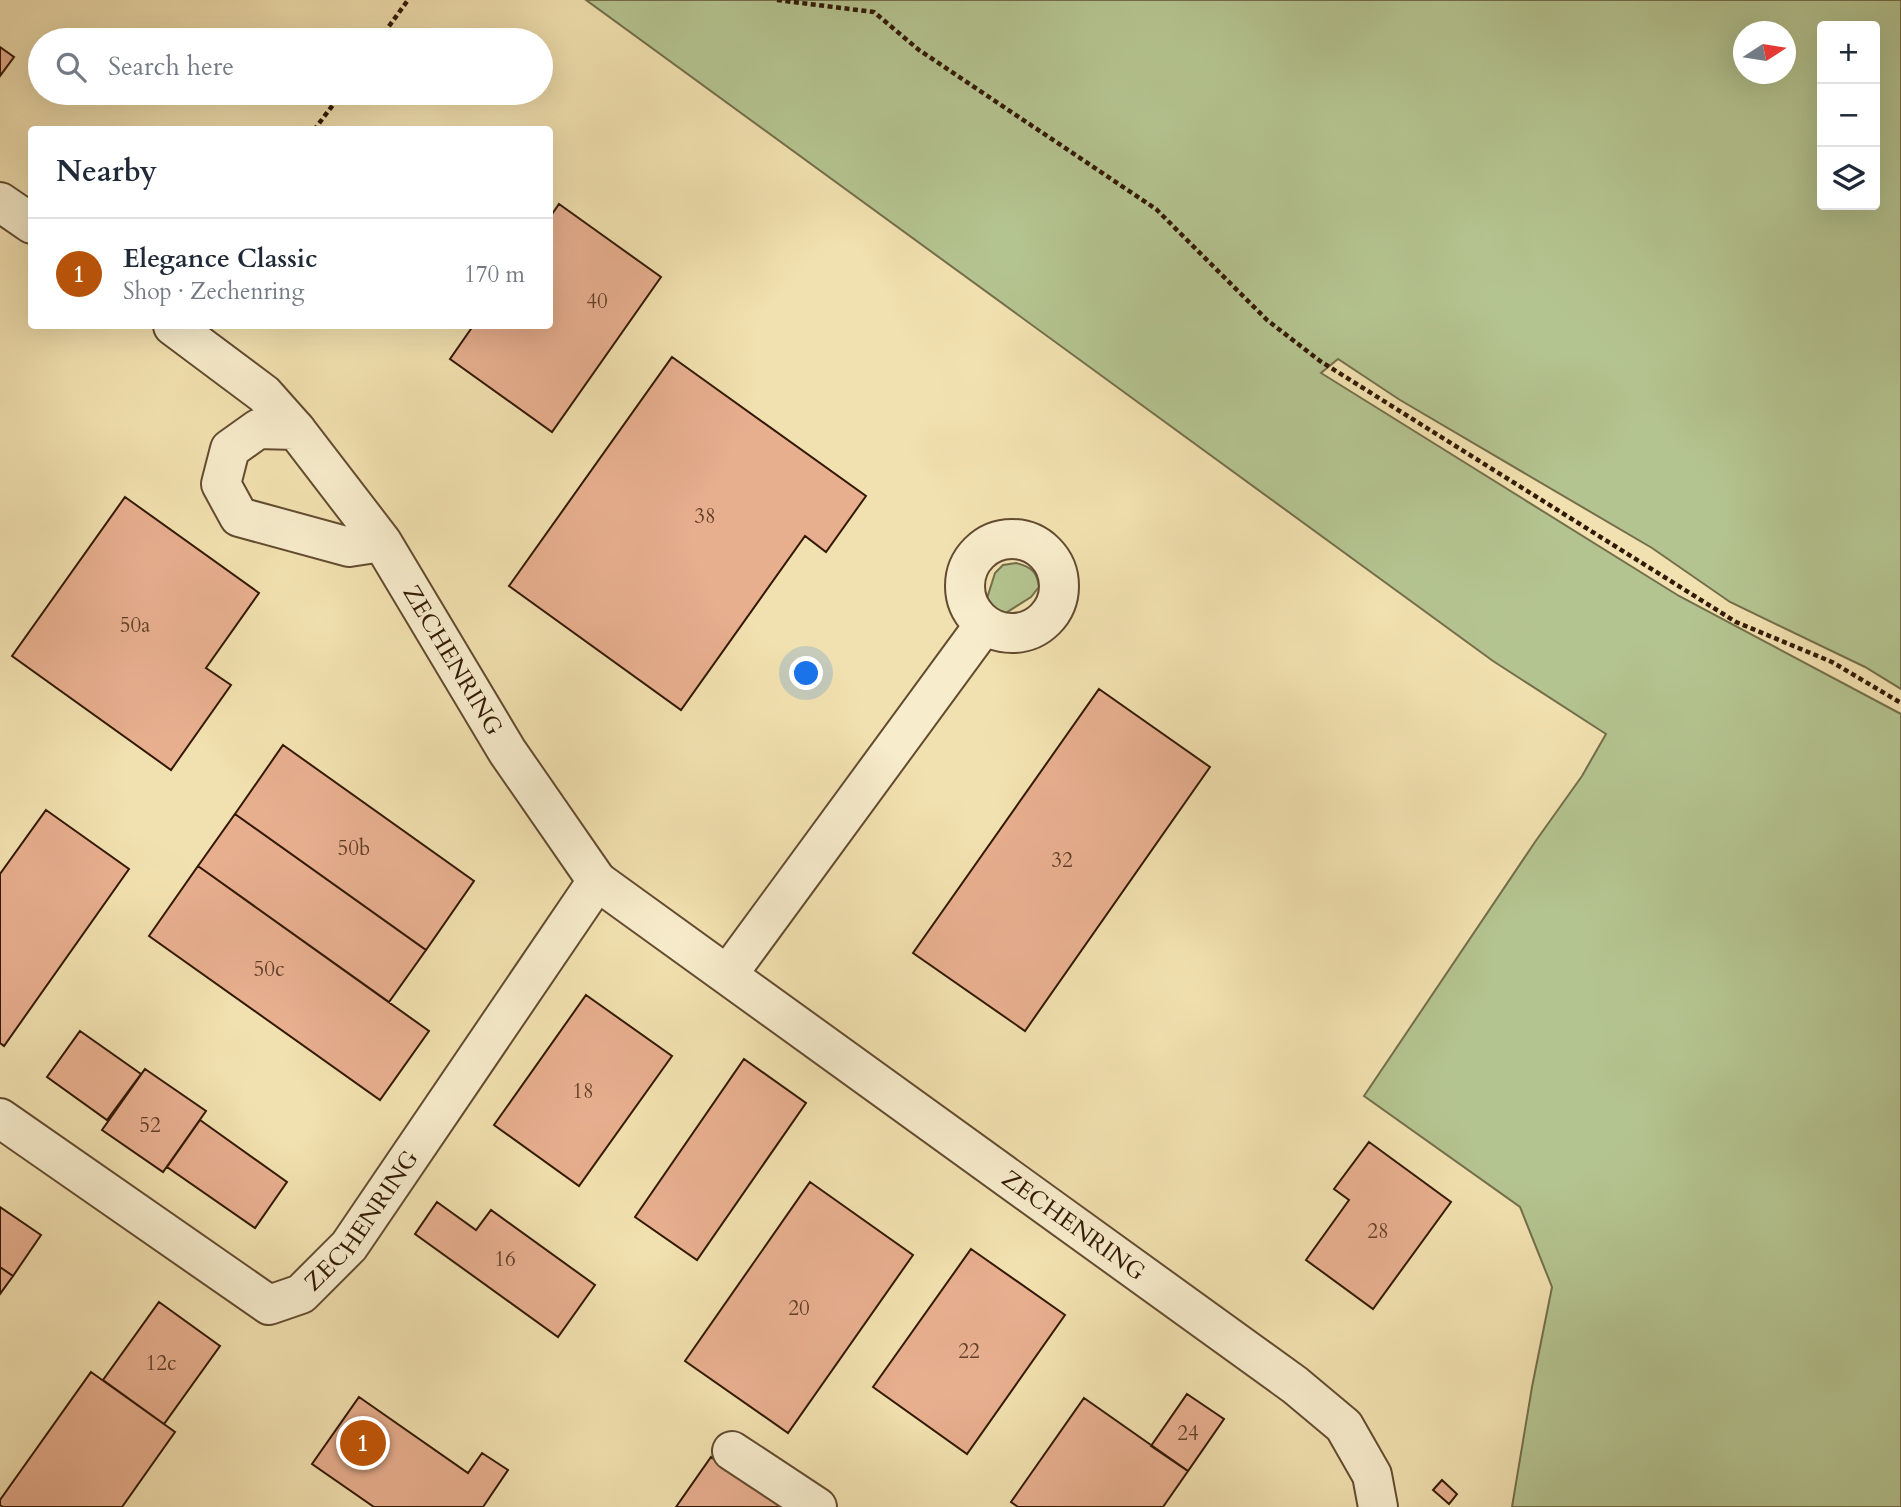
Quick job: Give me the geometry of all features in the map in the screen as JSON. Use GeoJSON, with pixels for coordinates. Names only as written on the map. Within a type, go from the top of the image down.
{"type":"FeatureCollection","features":[{"type":"Feature","properties":{"kind":"street"},"geometry":{"type":"LineString","coordinates":[[0,202],[28,221]]}},
{"type":"Feature","properties":{"kind":"street","name":"ZECHENRING"},"geometry":{"type":"LineString","coordinates":[[177,329],[264,394],[296,430],[382,542],[508,751],[597,881],[1295,1385],[1344,1426],[1372,1475],[1378,1507]]}},
{"type":"Feature","properties":{"kind":"street"},"geometry":{"type":"LineString","coordinates":[[296,430],[258,429],[230,449],[221,484],[239,517],[349,547],[382,542]]}},
{"type":"Feature","properties":{"kind":"street"},"geometry":{"type":"LineString","coordinates":[[728,974],[984,625]]}},
{"type":"Feature","properties":{"kind":"street","name":"ZECHENRING"},"geometry":{"type":"LineString","coordinates":[[0,1118],[269,1305],[301,1294],[349,1246],[597,881]]}},
{"type":"Feature","properties":{"kind":"street"},"geometry":{"type":"LineString","coordinates":[[732,1451],[817,1507]]}},
{"type":"Feature","properties":{"kind":"path"},"geometry":{"type":"LineString","coordinates":[[388,28],[408,0]]}},
{"type":"Feature","properties":{"kind":"path"},"geometry":{"type":"LineString","coordinates":[[777,0],[874,12],[919,50],[1156,209],[1267,320],[1320,361],[1737,622],[1832,662],[1901,703]]}},
{"type":"Feature","properties":{"kind":"path"},"geometry":{"type":"LineString","coordinates":[[317,126],[333,105]]}},
{"type":"Feature","properties":{"kind":"green space"},"geometry":{"type":"Polygon","coordinates":[[[586,0],[1901,0],[1901,689],[1865,667],[1730,602],[1652,548],[1400,400],[1338,359],[1321,373],[1679,596],[1901,714],[1901,1507],[1512,1507],[1552,1287],[1520,1207],[1364,1096],[1582,776],[1606,734],[1493,661],[586,0]]]}},
{"type":"Feature","properties":{"kind":"green space"},"geometry":{"type":"Polygon","coordinates":[[[1016,563],[1032,570],[1039,587],[1031,597],[993,621],[983,611],[995,573],[1003,565],[1016,563]]]}},
{"type":"Feature","properties":{"kind":"building"},"geometry":{"type":"Polygon","coordinates":[[[0,47],[14,57],[0,76],[0,47]]]}},
{"type":"Feature","properties":{"kind":"building"},"geometry":{"type":"Polygon","coordinates":[[[559,204],[661,277],[552,432],[450,359],[471,329],[553,329],[553,213],[559,204]]]}},
{"type":"Feature","properties":{"kind":"building"},"geometry":{"type":"Polygon","coordinates":[[[672,357],[866,496],[826,552],[805,536],[681,710],[509,586],[672,357]]]}},
{"type":"Feature","properties":{"kind":"building"},"geometry":{"type":"Polygon","coordinates":[[[125,497],[259,593],[206,668],[231,685],[171,770],[12,656],[125,497]]]}},
{"type":"Feature","properties":{"kind":"building"},"geometry":{"type":"Polygon","coordinates":[[[1099,689],[1210,767],[1025,1031],[913,953],[1099,689]]]}},
{"type":"Feature","properties":{"kind":"building"},"geometry":{"type":"Polygon","coordinates":[[[283,745],[474,881],[426,950],[235,814],[283,745]]]}},
{"type":"Feature","properties":{"kind":"building"},"geometry":{"type":"Polygon","coordinates":[[[46,810],[129,869],[4,1046],[0,1043],[0,874],[46,810]]]}},
{"type":"Feature","properties":{"kind":"building"},"geometry":{"type":"Polygon","coordinates":[[[235,814],[426,950],[389,1002],[198,866],[235,814]]]}},
{"type":"Feature","properties":{"kind":"building"},"geometry":{"type":"Polygon","coordinates":[[[198,866],[429,1031],[380,1100],[149,936],[198,866]]]}},
{"type":"Feature","properties":{"kind":"building"},"geometry":{"type":"Polygon","coordinates":[[[586,995],[672,1056],[579,1186],[494,1125],[586,995]]]}},
{"type":"Feature","properties":{"kind":"building"},"geometry":{"type":"Polygon","coordinates":[[[80,1031],[141,1074],[107,1120],[47,1077],[80,1031]]]}},
{"type":"Feature","properties":{"kind":"building"},"geometry":{"type":"Polygon","coordinates":[[[744,1059],[806,1103],[697,1260],[635,1217],[744,1059]]]}},
{"type":"Feature","properties":{"kind":"building"},"geometry":{"type":"Polygon","coordinates":[[[145,1069],[206,1111],[163,1172],[102,1130],[145,1069]]]}},
{"type":"Feature","properties":{"kind":"building"},"geometry":{"type":"Polygon","coordinates":[[[200,1120],[287,1182],[255,1228],[167,1167],[200,1120]]]}},
{"type":"Feature","properties":{"kind":"building"},"geometry":{"type":"Polygon","coordinates":[[[1369,1142],[1451,1202],[1373,1309],[1306,1260],[1349,1200],[1334,1189],[1369,1142]]]}},
{"type":"Feature","properties":{"kind":"building"},"geometry":{"type":"Polygon","coordinates":[[[810,1182],[913,1255],[788,1433],[685,1361],[810,1182]]]}},
{"type":"Feature","properties":{"kind":"building"},"geometry":{"type":"Polygon","coordinates":[[[437,1202],[476,1230],[491,1210],[595,1285],[558,1337],[415,1234],[437,1202]]]}},
{"type":"Feature","properties":{"kind":"building"},"geometry":{"type":"Polygon","coordinates":[[[0,1207],[41,1235],[13,1276],[0,1267],[0,1207]]]}},
{"type":"Feature","properties":{"kind":"building"},"geometry":{"type":"Polygon","coordinates":[[[971,1249],[1065,1315],[967,1454],[873,1387],[971,1249]]]}},
{"type":"Feature","properties":{"kind":"building"},"geometry":{"type":"Polygon","coordinates":[[[0,1267],[13,1276],[0,1294],[0,1267]]]}},
{"type":"Feature","properties":{"kind":"building"},"geometry":{"type":"Polygon","coordinates":[[[159,1302],[220,1346],[164,1424],[103,1380],[159,1302]]]}},
{"type":"Feature","properties":{"kind":"building"},"geometry":{"type":"Polygon","coordinates":[[[91,1372],[175,1432],[122,1507],[0,1505],[0,1500],[91,1372]]]}},
{"type":"Feature","properties":{"kind":"building"},"geometry":{"type":"Polygon","coordinates":[[[1187,1394],[1224,1419],[1188,1471],[1151,1446],[1187,1394]]]}},
{"type":"Feature","properties":{"kind":"building"},"geometry":{"type":"Polygon","coordinates":[[[359,1397],[468,1473],[482,1453],[508,1470],[483,1507],[374,1507],[312,1464],[359,1397]]]}},
{"type":"Feature","properties":{"kind":"building"},"geometry":{"type":"Polygon","coordinates":[[[1084,1398],[1188,1471],[1163,1507],[1018,1507],[1011,1502],[1084,1398]]]}},
{"type":"Feature","properties":{"kind":"building"},"geometry":{"type":"Polygon","coordinates":[[[711,1457],[781,1507],[676,1507],[711,1457]]]}},
{"type":"Feature","properties":{"kind":"building"},"geometry":{"type":"Polygon","coordinates":[[[1442,1480],[1457,1494],[1449,1504],[1433,1490],[1442,1480]]]}},
{"type":"Feature","properties":{"kind":"place","name":"Elegance Classic"},"geometry":{"type":"Point","coordinates":[363,1443]}}]}
